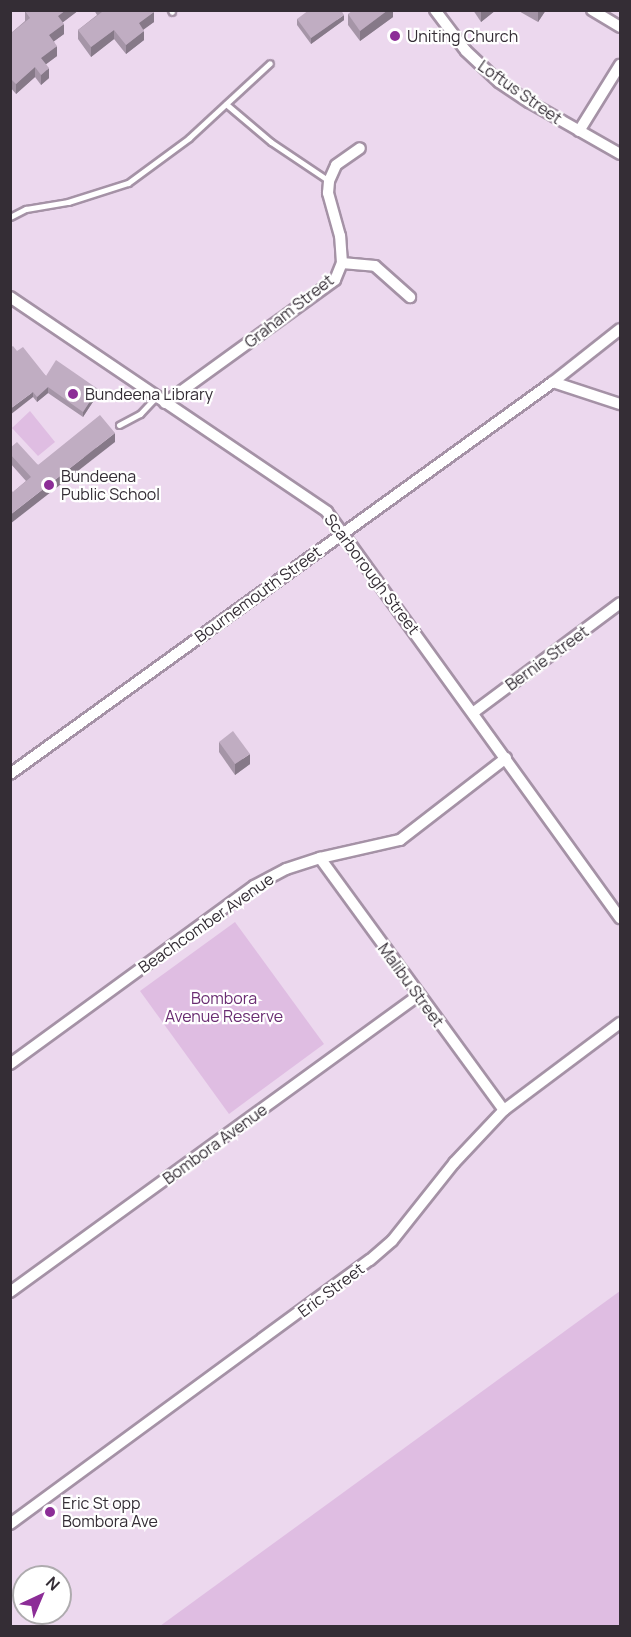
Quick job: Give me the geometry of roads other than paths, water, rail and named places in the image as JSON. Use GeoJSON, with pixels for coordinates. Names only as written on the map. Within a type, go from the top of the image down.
{"type":"FeatureCollection","features":[{"type":"Feature","properties":{"kind":"street","name":"Loftus Street"},"geometry":{"type":"LineString","coordinates":[[435,10],[482,68],[529,102],[621,154]]}},
{"type":"Feature","properties":{"kind":"street"},"geometry":{"type":"LineString","coordinates":[[592,10],[621,27]]}},
{"type":"Feature","properties":{"kind":"street"},"geometry":{"type":"LineString","coordinates":[[579,131],[621,65]]}},
{"type":"Feature","properties":{"kind":"street"},"geometry":{"type":"LineString","coordinates":[[342,263],[340,236],[328,193],[329,181],[336,165],[360,148]]}},
{"type":"Feature","properties":{"kind":"street","name":"Graham Street"},"geometry":{"type":"LineString","coordinates":[[161,400],[335,280],[342,263],[375,266],[410,297]]}},
{"type":"Feature","properties":{"kind":"street","name":"Scarborough Street"},"geometry":{"type":"LineString","coordinates":[[10,297],[327,512],[344,532],[621,918]]}},
{"type":"Feature","properties":{"kind":"street","name":"Bournemouth Street"},"geometry":{"type":"LineString","coordinates":[[10,774],[553,382],[621,329]]}},
{"type":"Feature","properties":{"kind":"street"},"geometry":{"type":"LineString","coordinates":[[553,382],[621,404]]}},
{"type":"Feature","properties":{"kind":"street","name":"Bernie Street"},"geometry":{"type":"LineString","coordinates":[[474,712],[621,603]]}},
{"type":"Feature","properties":{"kind":"street","name":"Beachcomber Avenue"},"geometry":{"type":"LineString","coordinates":[[10,1064],[254,886],[286,869],[320,858],[400,840],[506,758]]}},
{"type":"Feature","properties":{"kind":"street","name":"Malibu Street"},"geometry":{"type":"LineString","coordinates":[[320,858],[504,1110]]}},
{"type":"Feature","properties":{"kind":"street","name":"Bombora Avenue"},"geometry":{"type":"LineString","coordinates":[[10,1292],[419,995]]}},
{"type":"Feature","properties":{"kind":"street","name":"Eric Street"},"geometry":{"type":"LineString","coordinates":[[11,1523],[370,1260],[400,1232],[454,1163],[504,1110],[621,1023]]}},
{"type":"Feature","properties":{"kind":"lane"},"geometry":{"type":"LineString","coordinates":[[10,216],[26,208],[68,202],[128,183],[189,138],[270,63]]}},
{"type":"Feature","properties":{"kind":"lane"},"geometry":{"type":"LineString","coordinates":[[226,104],[271,142],[329,181]]}},
{"type":"Feature","properties":{"kind":"lane"},"geometry":{"type":"LineString","coordinates":[[119,425],[161,400]]}},
{"type":"Feature","properties":{"kind":"place","name":"Uniting Church"},"geometry":{"type":"Point","coordinates":[395,36]}},
{"type":"Feature","properties":{"kind":"place","name":"Bundeena Library"},"geometry":{"type":"Point","coordinates":[73,394]}},
{"type":"Feature","properties":{"kind":"place","name":"Bundeena Public School"},"geometry":{"type":"Point","coordinates":[49,485]}},
{"type":"Feature","properties":{"kind":"place","name":"Eric St opp Bombora Ave"},"geometry":{"type":"Point","coordinates":[50,1512]}},
{"type":"Feature","properties":{"kind":"park label","name":"Bombora Avenue Reserve"},"geometry":{"type":"Point","coordinates":[224,1007]}}]}
